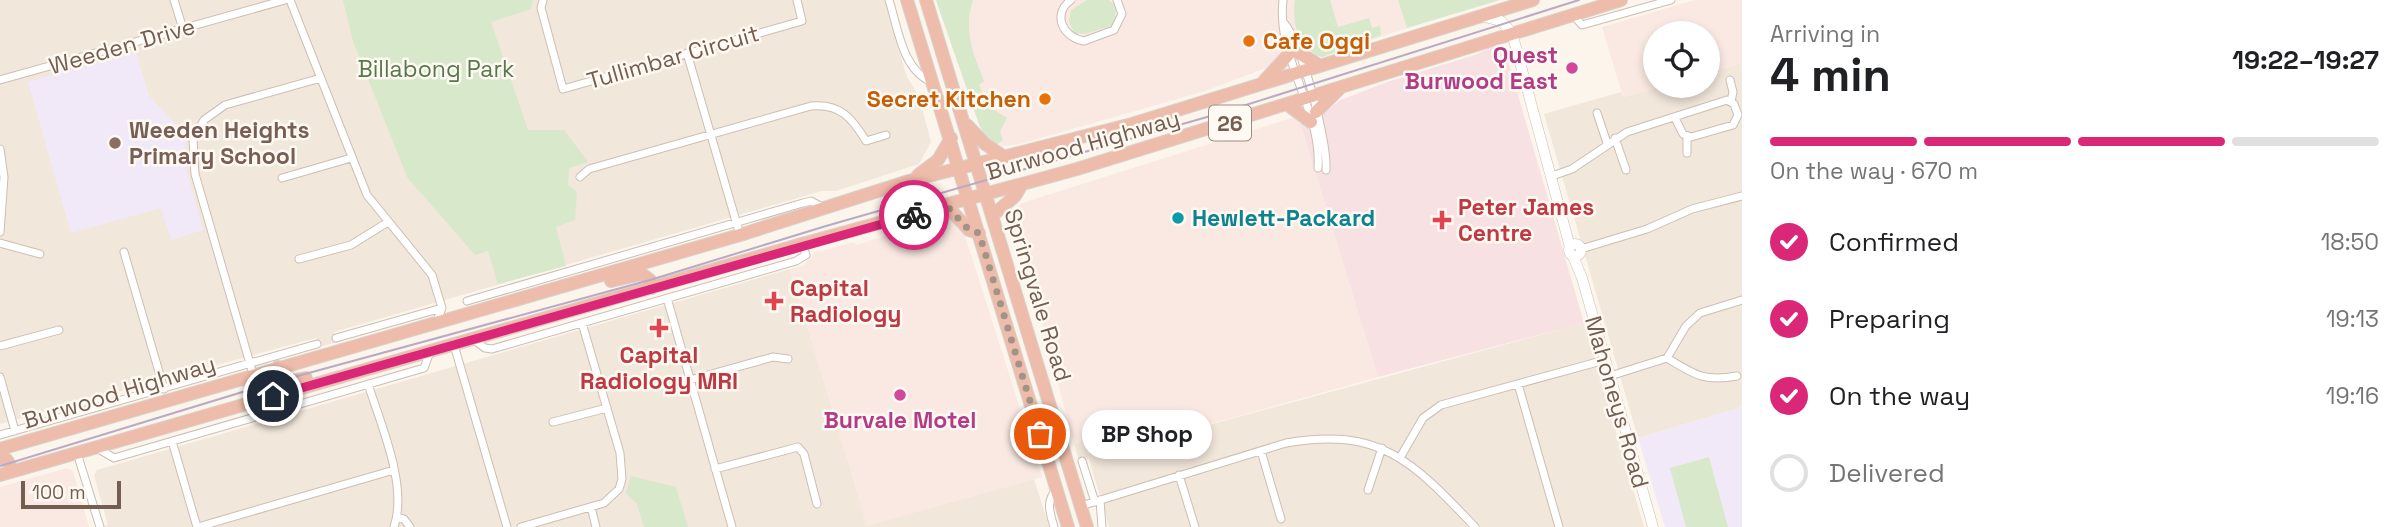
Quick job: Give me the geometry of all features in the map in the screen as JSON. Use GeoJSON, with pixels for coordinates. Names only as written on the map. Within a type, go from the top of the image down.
{"type":"FeatureCollection","features":[{"type":"Feature","properties":{"kind":"highway","name":"Springvale Road"},"geometry":{"type":"LineString","coordinates":[[926,0],[1086,524]]}},
{"type":"Feature","properties":{"kind":"highway","name":"Burwood Highway"},"geometry":{"type":"LineString","coordinates":[[0,449],[251,369],[278,367],[458,317],[594,277],[738,229],[824,208],[909,181],[1101,132],[1533,0]]}},
{"type":"Feature","properties":{"kind":"highway","name":"Burwood Highway"},"geometry":{"type":"LineString","coordinates":[[0,475],[652,288],[804,250],[1288,105],[1344,85],[1621,0]]}},
{"type":"Feature","properties":{"kind":"highway","name":"Springvale Road"},"geometry":{"type":"LineString","coordinates":[[912,2],[933,82],[1068,527]]}},
{"type":"Feature","properties":{"kind":"highway"},"geometry":{"type":"LineString","coordinates":[[1258,86],[1293,53],[1319,65]]}},
{"type":"Feature","properties":{"kind":"highway"},"geometry":{"type":"LineString","coordinates":[[1288,105],[1313,117],[1344,85]]}},
{"type":"Feature","properties":{"kind":"highway"},"geometry":{"type":"LineString","coordinates":[[964,122],[985,144],[1003,156]]}},
{"type":"Feature","properties":{"kind":"highway"},"geometry":{"type":"LineString","coordinates":[[909,181],[938,160],[951,138]]}},
{"type":"Feature","properties":{"kind":"highway"},"geometry":{"type":"LineString","coordinates":[[992,216],[1015,196],[1021,186]]}},
{"type":"Feature","properties":{"kind":"highway"},"geometry":{"type":"LineString","coordinates":[[947,206],[969,230],[979,233]]}},
{"type":"Feature","properties":{"kind":"highway"},"geometry":{"type":"LineString","coordinates":[[594,277],[605,282],[642,274],[648,278],[652,288]]}},
{"type":"Feature","properties":{"kind":"highway"},"geometry":{"type":"LineString","coordinates":[[278,367],[283,380],[292,382],[360,363],[385,364]]}},
{"type":"Feature","properties":{"kind":"highway"},"geometry":{"type":"LineString","coordinates":[[0,458],[8,460],[13,471]]}},
{"type":"Feature","properties":{"kind":"main road"},"geometry":{"type":"LineString","coordinates":[[1480,16],[1501,21],[1506,35]]}},
{"type":"Feature","properties":{"kind":"main road","name":"Mahoneys Road"},"geometry":{"type":"LineString","coordinates":[[1506,35],[1519,62],[1576,250],[1653,526]]}},
{"type":"Feature","properties":{"kind":"street"},"geometry":{"type":"LineString","coordinates":[[174,0],[183,29]]}},
{"type":"Feature","properties":{"kind":"street"},"geometry":{"type":"LineString","coordinates":[[287,0],[372,204],[426,265],[442,308],[458,317]]}},
{"type":"Feature","properties":{"kind":"street","name":"Weeden Drive"},"geometry":{"type":"LineString","coordinates":[[0,80],[287,0]]}},
{"type":"Feature","properties":{"kind":"street","name":"Tullimbar Circuit"},"geometry":{"type":"LineString","coordinates":[[542,4],[563,89],[802,21],[797,0]]}},
{"type":"Feature","properties":{"kind":"street"},"geometry":{"type":"LineString","coordinates":[[889,0],[911,68],[922,78],[933,82]]}},
{"type":"Feature","properties":{"kind":"street"},"geometry":{"type":"LineString","coordinates":[[1071,0],[1062,11],[1061,22],[1069,35],[1081,41],[1111,33],[1120,21],[1122,10],[1128,1]]}},
{"type":"Feature","properties":{"kind":"street"},"geometry":{"type":"LineString","coordinates":[[1117,0],[1122,10]]}},
{"type":"Feature","properties":{"kind":"street"},"geometry":{"type":"LineString","coordinates":[[1283,0],[1283,30],[1313,117],[1326,145],[1322,169]]}},
{"type":"Feature","properties":{"kind":"street","name":"Burwood Highway"},"geometry":{"type":"LineString","coordinates":[[1573,15],[1582,25],[1671,0]]}},
{"type":"Feature","properties":{"kind":"street"},"geometry":{"type":"LineString","coordinates":[[687,53],[738,229]]}},
{"type":"Feature","properties":{"kind":"street"},"geometry":{"type":"LineString","coordinates":[[317,344],[251,369],[195,174],[194,139],[204,121],[225,105],[321,78]]}},
{"type":"Feature","properties":{"kind":"street"},"geometry":{"type":"LineString","coordinates":[[1687,136],[1740,122],[1737,109],[1731,101],[1733,92],[1730,80]]}},
{"type":"Feature","properties":{"kind":"street"},"geometry":{"type":"LineString","coordinates":[[1552,176],[1572,169],[1615,138],[1731,101]]}},
{"type":"Feature","properties":{"kind":"street"},"geometry":{"type":"LineString","coordinates":[[580,177],[589,169],[817,105],[828,106],[847,114],[866,141],[886,135]]}},
{"type":"Feature","properties":{"kind":"street"},"geometry":{"type":"LineString","coordinates":[[1597,113],[1607,143]]}},
{"type":"Feature","properties":{"kind":"street"},"geometry":{"type":"LineString","coordinates":[[1675,118],[1687,136],[1687,153]]}},
{"type":"Feature","properties":{"kind":"street"},"geometry":{"type":"LineString","coordinates":[[1615,138],[1626,170]]}},
{"type":"Feature","properties":{"kind":"street"},"geometry":{"type":"LineString","coordinates":[[0,149],[0,232]]}},
{"type":"Feature","properties":{"kind":"street"},"geometry":{"type":"LineString","coordinates":[[282,178],[351,158]]}},
{"type":"Feature","properties":{"kind":"street"},"geometry":{"type":"LineString","coordinates":[[1576,250],[1647,229],[1692,209],[1742,197]]}},
{"type":"Feature","properties":{"kind":"street"},"geometry":{"type":"LineString","coordinates":[[299,259],[351,245],[388,222]]}},
{"type":"Feature","properties":{"kind":"street","name":"Burwood Highway"},"geometry":{"type":"LineString","coordinates":[[467,301],[738,229]]}},
{"type":"Feature","properties":{"kind":"street"},"geometry":{"type":"LineString","coordinates":[[0,243],[40,254]]}},
{"type":"Feature","properties":{"kind":"street","name":"Burwood Highway"},"geometry":{"type":"LineString","coordinates":[[474,340],[485,348],[492,349],[667,298],[804,250]]}},
{"type":"Feature","properties":{"kind":"street"},"geometry":{"type":"LineString","coordinates":[[124,252],[164,389]]}},
{"type":"Feature","properties":{"kind":"street"},"geometry":{"type":"LineString","coordinates":[[492,307],[508,289]]}},
{"type":"Feature","properties":{"kind":"street"},"geometry":{"type":"LineString","coordinates":[[667,298],[732,527]]}},
{"type":"Feature","properties":{"kind":"street"},"geometry":{"type":"LineString","coordinates":[[1610,376],[1667,358],[1686,326],[1700,313],[1742,300]]}},
{"type":"Feature","properties":{"kind":"street"},"geometry":{"type":"LineString","coordinates":[[436,323],[442,308]]}},
{"type":"Feature","properties":{"kind":"street"},"geometry":{"type":"LineString","coordinates":[[336,338],[442,308]]}},
{"type":"Feature","properties":{"kind":"street"},"geometry":{"type":"LineString","coordinates":[[521,527],[591,507],[612,497],[622,479],[622,462],[582,323]]}},
{"type":"Feature","properties":{"kind":"street"},"geometry":{"type":"LineString","coordinates":[[0,346],[59,330]]}},
{"type":"Feature","properties":{"kind":"street"},"geometry":{"type":"LineString","coordinates":[[454,345],[507,527]]}},
{"type":"Feature","properties":{"kind":"street","name":"Burwood Highway"},"geometry":{"type":"LineString","coordinates":[[96,447],[114,458],[424,368],[430,352]]}},
{"type":"Feature","properties":{"kind":"street"},"geometry":{"type":"LineString","coordinates":[[690,380],[773,357],[788,359]]}},
{"type":"Feature","properties":{"kind":"street"},"geometry":{"type":"LineString","coordinates":[[1667,358],[1698,377],[1713,380],[1737,376]]}},
{"type":"Feature","properties":{"kind":"street"},"geometry":{"type":"LineString","coordinates":[[1401,456],[1416,427],[1432,410],[1452,401],[1605,360]]}},
{"type":"Feature","properties":{"kind":"street","name":"Burwood Highway"},"geometry":{"type":"LineString","coordinates":[[0,435],[164,389],[251,369]]}},
{"type":"Feature","properties":{"kind":"street"},"geometry":{"type":"LineString","coordinates":[[0,377],[15,431]]}},
{"type":"Feature","properties":{"kind":"street"},"geometry":{"type":"LineString","coordinates":[[368,384],[394,470],[398,496],[394,527]]}},
{"type":"Feature","properties":{"kind":"street"},"geometry":{"type":"LineString","coordinates":[[1518,384],[1559,527]]}},
{"type":"Feature","properties":{"kind":"street"},"geometry":{"type":"LineString","coordinates":[[553,422],[607,408]]}},
{"type":"Feature","properties":{"kind":"street"},"geometry":{"type":"LineString","coordinates":[[1081,506],[1261,451],[1313,438],[1340,439],[1382,448],[1401,456],[1422,473],[1470,525]]}},
{"type":"Feature","properties":{"kind":"street"},"geometry":{"type":"LineString","coordinates":[[172,441],[197,527],[394,470]]}},
{"type":"Feature","properties":{"kind":"street"},"geometry":{"type":"LineString","coordinates":[[715,469],[798,447],[804,454],[817,503]]}},
{"type":"Feature","properties":{"kind":"street"},"geometry":{"type":"LineString","coordinates":[[1368,490],[1382,448]]}},
{"type":"Feature","properties":{"kind":"street"},"geometry":{"type":"LineString","coordinates":[[1261,451],[1281,519]]}},
{"type":"Feature","properties":{"kind":"street"},"geometry":{"type":"LineString","coordinates":[[77,453],[100,527]]}},
{"type":"Feature","properties":{"kind":"street","name":"Springvale Road"},"geometry":{"type":"LineString","coordinates":[[1082,461],[1097,501],[1101,527],[1086,524]]}},
{"type":"Feature","properties":{"kind":"street"},"geometry":{"type":"LineString","coordinates":[[1179,475],[1195,527]]}},
{"type":"Feature","properties":{"kind":"street","name":"Springvale Road"},"geometry":{"type":"LineString","coordinates":[[1054,527],[1049,506],[1052,494],[1057,489]]}},
{"type":"Feature","properties":{"kind":"street"},"geometry":{"type":"LineString","coordinates":[[591,507],[597,527]]}},
{"type":"Feature","properties":{"kind":"street"},"geometry":{"type":"LineString","coordinates":[[397,517],[404,519],[410,527]]}},
{"type":"Feature","properties":{"kind":"shaded area"},"geometry":{"type":"Polygon","coordinates":[[[0,0],[884,0],[907,77],[919,96],[931,142],[919,164],[836,191],[822,191],[334,332],[337,342],[319,347],[316,338],[0,424],[0,0]]]}},
{"type":"Feature","properties":{"kind":"shaded area"},"geometry":{"type":"Polygon","coordinates":[[[936,0],[1398,0],[1407,28],[1321,57],[1309,51],[1300,41],[1281,48],[1280,59],[1274,65],[1205,91],[1020,144],[1003,146],[993,143],[981,130],[936,0]]]}},
{"type":"Feature","properties":{"kind":"shaded area"},"geometry":{"type":"Polygon","coordinates":[[[1695,0],[1742,0],[1742,63],[1720,69],[1720,21],[1643,21],[1643,92],[1623,97],[1602,27],[1695,0]]]}},
{"type":"Feature","properties":{"kind":"shaded area","name":"Peter James Centre"},"geometry":{"type":"Polygon","coordinates":[[[1494,46],[1505,50],[1584,323],[1378,377],[1298,116],[1323,108],[1327,110],[1341,100],[1387,82],[1475,55],[1494,46]]]}},
{"type":"Feature","properties":{"kind":"shaded area","name":"Weeden Heights Primary School"},"geometry":{"type":"Polygon","coordinates":[[[136,52],[149,96],[187,136],[184,160],[203,230],[171,240],[161,208],[71,233],[28,82],[136,52]]]}},
{"type":"Feature","properties":{"kind":"shaded area"},"geometry":{"type":"Polygon","coordinates":[[[1742,63],[1742,407],[1638,438],[1544,114],[1621,92],[1623,97],[1643,92],[1643,98],[1720,98],[1720,69],[1742,63]]]}},
{"type":"Feature","properties":{"kind":"shaded area"},"geometry":{"type":"Polygon","coordinates":[[[1298,116],[1378,377],[1117,450],[1111,433],[1074,444],[1014,214],[1022,203],[1298,116]]]}},
{"type":"Feature","properties":{"kind":"shaded area"},"geometry":{"type":"Polygon","coordinates":[[[947,216],[964,233],[1042,477],[867,526],[790,269],[803,266],[814,253],[854,242],[857,245],[947,216]]]}},
{"type":"Feature","properties":{"kind":"shaded area"},"geometry":{"type":"Polygon","coordinates":[[[790,269],[867,525],[1034,479],[1049,527],[102,527],[108,525],[94,476],[97,470],[790,269]]]}},
{"type":"Feature","properties":{"kind":"shaded area"},"geometry":{"type":"Polygon","coordinates":[[[1584,323],[1644,527],[1109,527],[1089,459],[1079,461],[1074,444],[1111,433],[1117,450],[1584,323]]]}},
{"type":"Feature","properties":{"kind":"shaded area"},"geometry":{"type":"Polygon","coordinates":[[[1742,407],[1742,527],[1665,527],[1638,438],[1742,407]]]}},
{"type":"Feature","properties":{"kind":"shaded area"},"geometry":{"type":"Polygon","coordinates":[[[67,468],[73,471],[89,527],[0,527],[0,487],[67,468]]]}},
{"type":"Feature","properties":{"kind":"green space","name":"Billabong Park"},"geometry":{"type":"Polygon","coordinates":[[[343,0],[533,0],[531,9],[491,22],[528,130],[564,130],[588,162],[569,168],[568,185],[577,192],[575,220],[556,227],[566,266],[498,284],[488,251],[475,255],[407,177],[353,41],[343,0]]]}},
{"type":"Feature","properties":{"kind":"green space"},"geometry":{"type":"Polygon","coordinates":[[[936,0],[973,0],[969,31],[984,81],[979,85],[988,106],[1007,118],[1000,131],[1003,140],[996,145],[984,134],[979,124],[936,0]]]}},
{"type":"Feature","properties":{"kind":"green space"},"geometry":{"type":"Polygon","coordinates":[[[1087,0],[1109,0],[1116,7],[1114,25],[1085,34],[1074,33],[1069,21],[1071,10],[1087,0]]]}},
{"type":"Feature","properties":{"kind":"green space"},"geometry":{"type":"Polygon","coordinates":[[[1295,0],[1330,0],[1338,27],[1369,18],[1372,28],[1380,26],[1381,35],[1323,57],[1315,55],[1298,36],[1294,17],[1295,0]]]}},
{"type":"Feature","properties":{"kind":"green space"},"geometry":{"type":"Polygon","coordinates":[[[1398,0],[1500,0],[1407,28],[1398,0]]]}},
{"type":"Feature","properties":{"kind":"green space"},"geometry":{"type":"Polygon","coordinates":[[[1709,457],[1728,527],[1686,527],[1670,468],[1709,457]]]}},
{"type":"Feature","properties":{"kind":"green space"},"geometry":{"type":"Polygon","coordinates":[[[631,476],[676,487],[688,527],[644,527],[637,504],[626,493],[631,476]]]}},
{"type":"Feature","properties":{"kind":"tram line"},"geometry":{"type":"LineString","coordinates":[[0,466],[272,383],[650,280],[826,226],[1214,115],[1579,0]]}},
{"type":"Feature","properties":{"kind":"way so far"},"geometry":{"type":"LineString","coordinates":[[914,215],[947,206],[969,230],[979,233],[1040,434]]}},
{"type":"Feature","properties":{"kind":"place","name":"Cafe Oggi"},"geometry":{"type":"Point","coordinates":[1249,41]}},
{"type":"Feature","properties":{"kind":"place","name":"Quest Burwood East"},"geometry":{"type":"Point","coordinates":[1572,68]}},
{"type":"Feature","properties":{"kind":"place","name":"Secret Kitchen"},"geometry":{"type":"Point","coordinates":[1045,99]}},
{"type":"Feature","properties":{"kind":"place","name":"Weeden Heights Primary School"},"geometry":{"type":"Point","coordinates":[115,143]}},
{"type":"Feature","properties":{"kind":"place","name":"Hewlett-Packard"},"geometry":{"type":"Point","coordinates":[1178,218]}},
{"type":"Feature","properties":{"kind":"place","name":"Peter James Centre"},"geometry":{"type":"Point","coordinates":[1442,220]}},
{"type":"Feature","properties":{"kind":"place","name":"Capital Radiology"},"geometry":{"type":"Point","coordinates":[774,301]}},
{"type":"Feature","properties":{"kind":"place","name":"Capital Radiology MRI"},"geometry":{"type":"Point","coordinates":[659,328]}},
{"type":"Feature","properties":{"kind":"place","name":"Burvale Motel"},"geometry":{"type":"Point","coordinates":[900,395]}},
{"type":"Feature","properties":{"kind":"place","name":"BP Shop"},"geometry":{"type":"Point","coordinates":[1040,434]}},
{"type":"Feature","properties":{"kind":"route"},"geometry":{"type":"LineString","coordinates":[[273,396],[463,344],[802,244],[914,215]]}}]}
